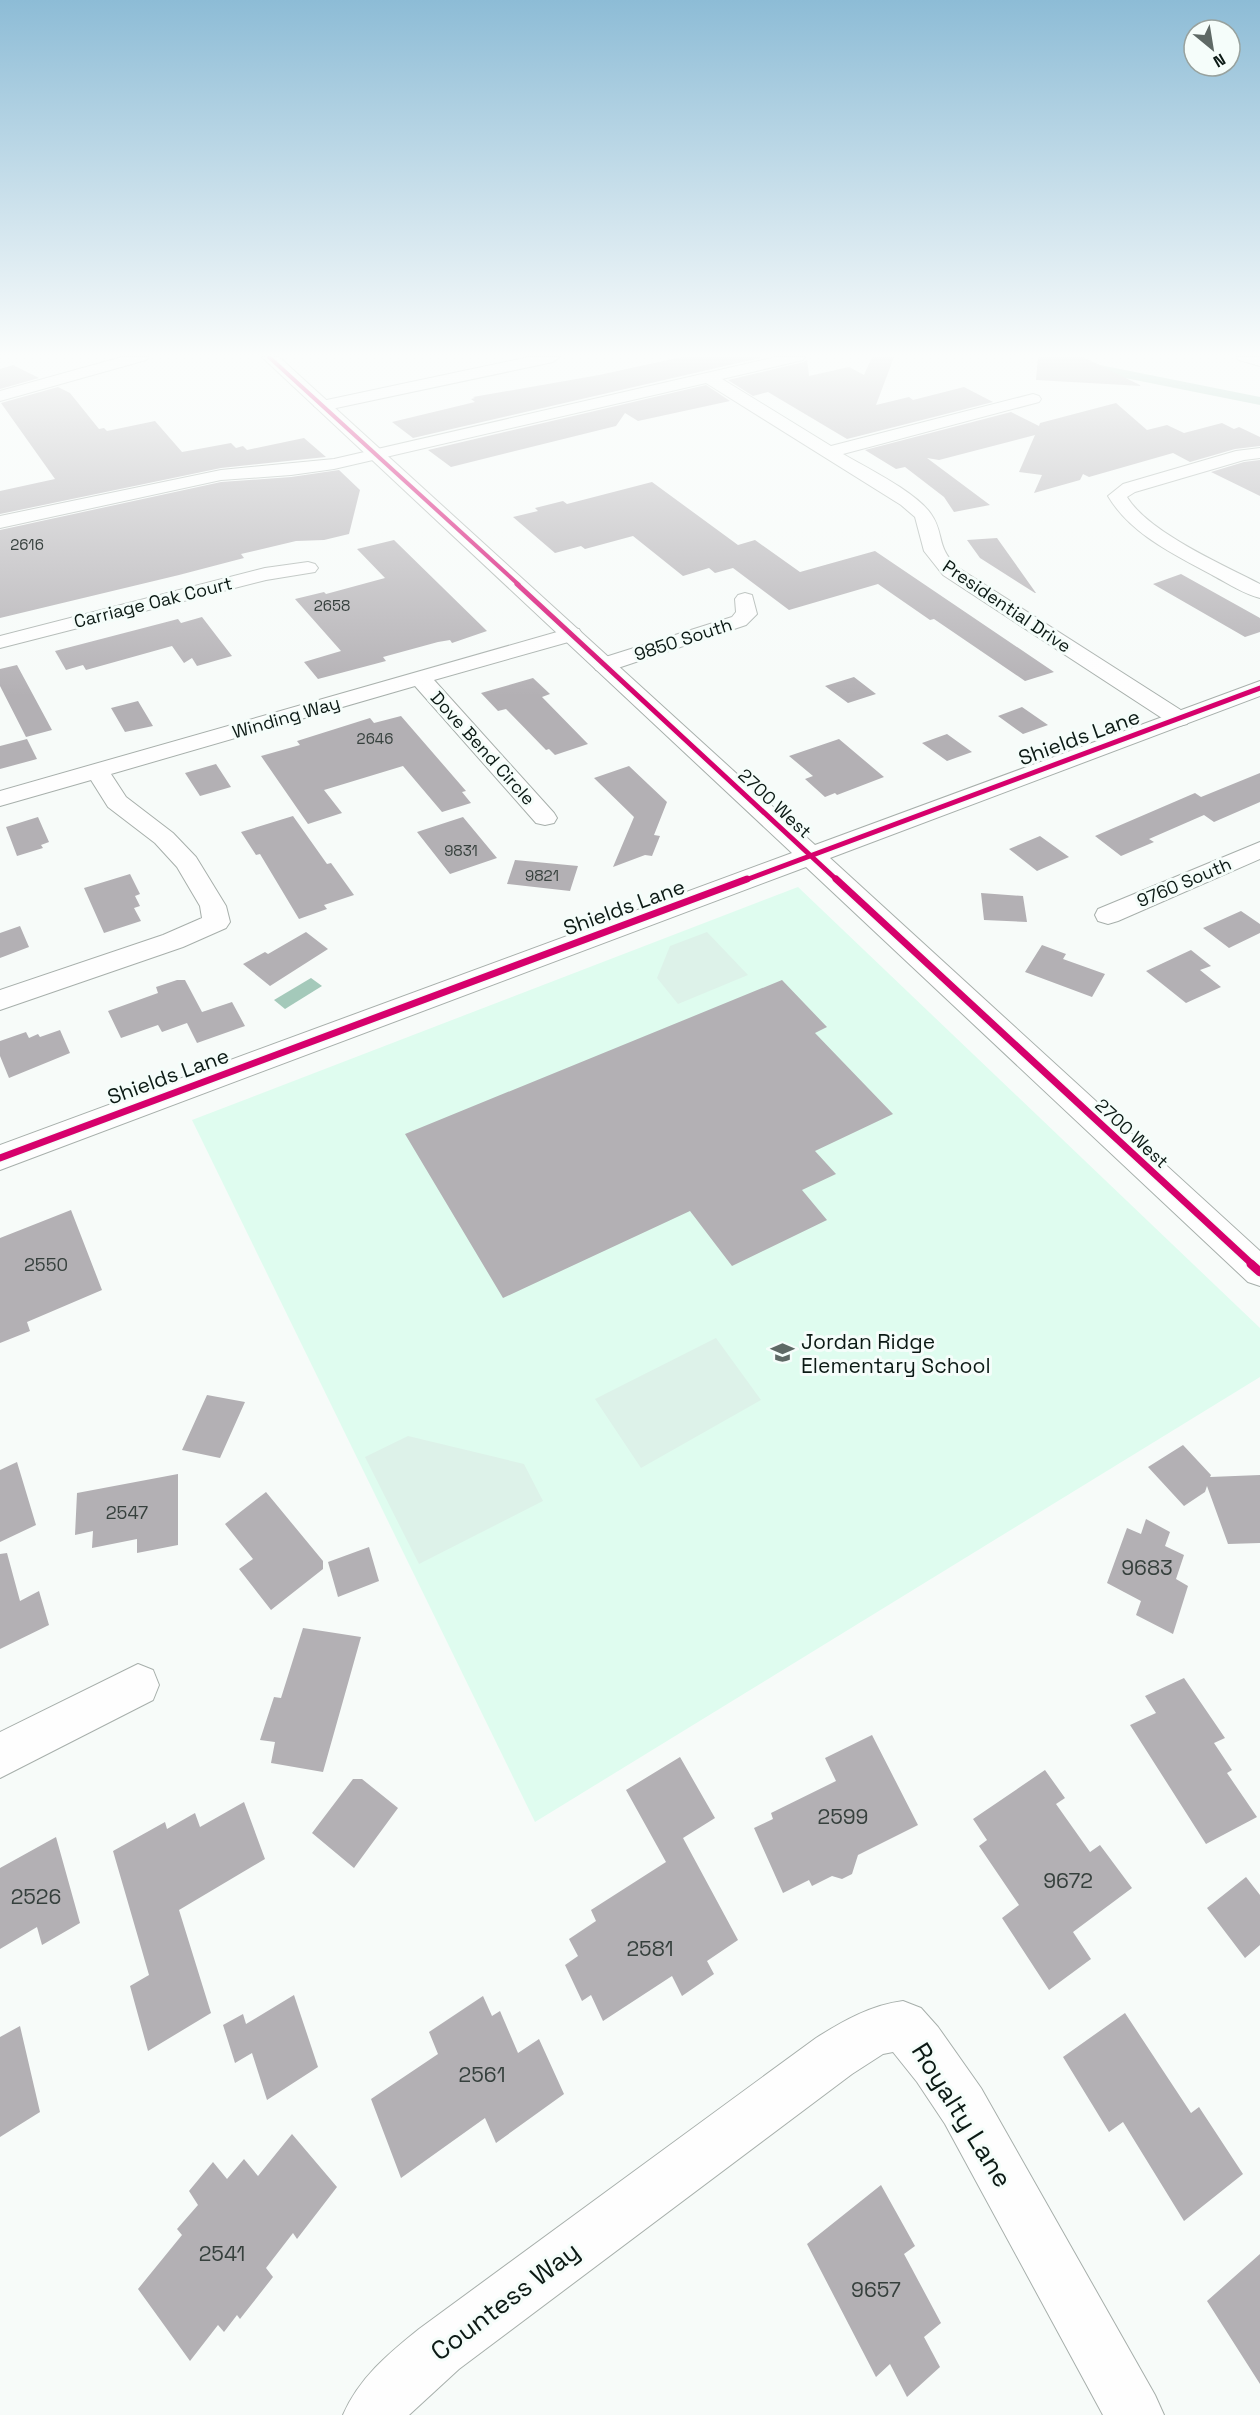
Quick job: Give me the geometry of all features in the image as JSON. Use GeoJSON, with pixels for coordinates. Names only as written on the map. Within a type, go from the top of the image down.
{"type":"FeatureCollection","features":[{"type":"Feature","properties":{"kind":"street"},"geometry":{"type":"LineString","coordinates":[[0,522],[213,476],[293,470]]}},
{"type":"Feature","properties":{"kind":"street","name":"2700 West"},"geometry":{"type":"LineString","coordinates":[[394,470],[1260,1272]]}},
{"type":"Feature","properties":{"kind":"street","name":"Presidential Drive"},"geometry":{"type":"LineString","coordinates":[[858,470],[896,493],[918,510],[924,519],[934,554],[950,571],[1179,719]]}},
{"type":"Feature","properties":{"kind":"street"},"geometry":{"type":"LineString","coordinates":[[1194,470],[1129,488],[1117,496],[1124,508],[1150,530],[1255,584]]}},
{"type":"Feature","properties":{"kind":"street","name":"Carriage Oak Court"},"geometry":{"type":"LineString","coordinates":[[0,642],[265,574],[308,568]]}},
{"type":"Feature","properties":{"kind":"street","name":"9850 South"},"geometry":{"type":"LineString","coordinates":[[603,665],[739,621],[747,614],[745,599]]}},
{"type":"Feature","properties":{"kind":"street","name":"Winding Way"},"geometry":{"type":"LineString","coordinates":[[0,799],[571,634]]}},
{"type":"Feature","properties":{"kind":"street","name":"Dove Bend Circle"},"geometry":{"type":"LineString","coordinates":[[420,678],[545,818]]}},
{"type":"Feature","properties":{"kind":"street","name":"Shields Lane"},"geometry":{"type":"LineString","coordinates":[[0,1158],[1260,688]]}},
{"type":"Feature","properties":{"kind":"street"},"geometry":{"type":"LineString","coordinates":[[0,1000],[173,941],[216,922],[213,906],[187,863],[164,838],[117,802],[97,771]]}},
{"type":"Feature","properties":{"kind":"street","name":"9760 South"},"geometry":{"type":"LineString","coordinates":[[1108,915],[1260,850]]}},
{"type":"Feature","properties":{"kind":"street"},"geometry":{"type":"LineString","coordinates":[[0,1756],[138,1685]]}},
{"type":"Feature","properties":{"kind":"street","name":"Royalty Lane"},"geometry":{"type":"LineString","coordinates":[[647,2196],[834,2056],[868,2034],[885,2027],[903,2026],[923,2047],[975,2126],[1135,2415]]}},
{"type":"Feature","properties":{"kind":"street","name":"Countess Way"},"geometry":{"type":"LineString","coordinates":[[372,2415],[382,2401],[410,2373],[439,2349],[647,2196]]}},
{"type":"Feature","properties":{"kind":"shaded area","name":"Jordan Ridge Elementary School"},"geometry":{"type":"Polygon","coordinates":[[[798,887],[1260,1328],[1260,1377],[535,1822],[192,1120],[798,887]]]}},
{"type":"Feature","properties":{"kind":"shaded area"},"geometry":{"type":"Polygon","coordinates":[[[707,932],[748,975],[678,1004],[657,978],[670,946],[707,932]]]}},
{"type":"Feature","properties":{"kind":"shaded area"},"geometry":{"type":"Polygon","coordinates":[[[311,978],[322,986],[285,1009],[274,1000],[311,978]]]}},
{"type":"Feature","properties":{"kind":"shaded area"},"geometry":{"type":"Polygon","coordinates":[[[716,1338],[761,1400],[641,1468],[595,1399],[716,1338]]]}},
{"type":"Feature","properties":{"kind":"shaded area"},"geometry":{"type":"Polygon","coordinates":[[[408,1436],[524,1464],[543,1501],[419,1564],[365,1457],[408,1436]]]}},
{"type":"Feature","properties":{"kind":"building"},"geometry":{"type":"Polygon","coordinates":[[[48,470],[213,470],[0,514],[0,491],[55,479],[48,470]]]}},
{"type":"Feature","properties":{"kind":"building"},"geometry":{"type":"Polygon","coordinates":[[[339,470],[360,490],[349,534],[324,540],[296,541],[241,554],[244,558],[0,618],[0,530],[221,482],[291,477],[339,470]]]}},
{"type":"Feature","properties":{"kind":"building"},"geometry":{"type":"Polygon","coordinates":[[[909,470],[943,470],[990,505],[954,512],[944,497],[909,470]]]}},
{"type":"Feature","properties":{"kind":"building"},"geometry":{"type":"Polygon","coordinates":[[[1020,470],[1115,470],[1089,477],[1083,474],[1080,480],[1034,493],[1042,475],[1019,472],[1020,470]]]}},
{"type":"Feature","properties":{"kind":"building"},"geometry":{"type":"Polygon","coordinates":[[[1219,470],[1260,470],[1260,496],[1211,472],[1219,470]]]}},
{"type":"Feature","properties":{"kind":"building"},"geometry":{"type":"Polygon","coordinates":[[[652,482],[738,545],[755,540],[800,572],[875,551],[1054,672],[1025,681],[878,584],[789,610],[733,568],[715,573],[709,568],[683,576],[633,536],[585,549],[581,546],[555,553],[513,517],[538,511],[535,508],[563,501],[567,504],[652,482]]]}},
{"type":"Feature","properties":{"kind":"building"},"geometry":{"type":"Polygon","coordinates":[[[997,538],[1036,593],[980,558],[967,540],[997,538]]]}},
{"type":"Feature","properties":{"kind":"building"},"geometry":{"type":"Polygon","coordinates":[[[394,540],[487,631],[452,643],[450,640],[438,642],[383,657],[386,661],[318,679],[304,662],[341,651],[295,599],[324,592],[326,594],[385,578],[357,549],[394,540]]]}},
{"type":"Feature","properties":{"kind":"building"},"geometry":{"type":"Polygon","coordinates":[[[1181,574],[1260,618],[1260,632],[1245,637],[1153,584],[1181,574]]]}},
{"type":"Feature","properties":{"kind":"building"},"geometry":{"type":"Polygon","coordinates":[[[202,617],[232,656],[197,666],[192,658],[184,663],[172,646],[86,670],[83,665],[66,670],[55,651],[178,619],[181,623],[202,617]]]}},
{"type":"Feature","properties":{"kind":"building"},"geometry":{"type":"Polygon","coordinates":[[[17,665],[52,730],[26,737],[0,686],[0,669],[17,665]]]}},
{"type":"Feature","properties":{"kind":"building"},"geometry":{"type":"Polygon","coordinates":[[[854,677],[876,694],[848,703],[825,686],[854,677]]]}},
{"type":"Feature","properties":{"kind":"building"},"geometry":{"type":"Polygon","coordinates":[[[533,678],[550,694],[542,697],[588,744],[555,755],[549,749],[546,750],[506,709],[498,711],[481,693],[533,678]]]}},
{"type":"Feature","properties":{"kind":"building"},"geometry":{"type":"Polygon","coordinates":[[[138,701],[153,726],[125,732],[111,708],[138,701]]]}},
{"type":"Feature","properties":{"kind":"building"},"geometry":{"type":"Polygon","coordinates":[[[1022,707],[1048,725],[1023,734],[998,716],[1022,707]]]}},
{"type":"Feature","properties":{"kind":"building"},"geometry":{"type":"Polygon","coordinates":[[[401,716],[466,791],[462,792],[471,803],[442,812],[403,766],[324,790],[342,813],[308,824],[261,756],[300,745],[297,741],[370,718],[374,723],[401,716]]]}},
{"type":"Feature","properties":{"kind":"building"},"geometry":{"type":"Polygon","coordinates":[[[947,734],[972,752],[947,761],[922,743],[947,734]]]}},
{"type":"Feature","properties":{"kind":"building"},"geometry":{"type":"Polygon","coordinates":[[[27,739],[37,759],[0,769],[0,746],[27,739]]]}},
{"type":"Feature","properties":{"kind":"building"},"geometry":{"type":"Polygon","coordinates":[[[839,739],[884,777],[837,795],[835,793],[825,797],[805,779],[813,776],[789,756],[839,739]]]}},
{"type":"Feature","properties":{"kind":"building"},"geometry":{"type":"Polygon","coordinates":[[[216,764],[231,787],[200,796],[185,773],[216,764]]]}},
{"type":"Feature","properties":{"kind":"building"},"geometry":{"type":"Polygon","coordinates":[[[629,766],[667,802],[654,835],[660,836],[652,856],[645,855],[613,867],[634,817],[594,778],[629,766]]]}},
{"type":"Feature","properties":{"kind":"building"},"geometry":{"type":"Polygon","coordinates":[[[1260,773],[1260,802],[1214,822],[1204,815],[1149,839],[1154,842],[1121,856],[1095,836],[1195,793],[1201,797],[1260,773]]]}},
{"type":"Feature","properties":{"kind":"building"},"geometry":{"type":"Polygon","coordinates":[[[293,816],[327,864],[331,863],[354,895],[324,905],[327,909],[299,919],[260,854],[256,855],[241,832],[293,816]]]}},
{"type":"Feature","properties":{"kind":"building"},"geometry":{"type":"Polygon","coordinates":[[[38,817],[49,842],[41,845],[43,848],[17,856],[6,827],[38,817]]]}},
{"type":"Feature","properties":{"kind":"building"},"geometry":{"type":"Polygon","coordinates":[[[463,817],[497,858],[450,874],[417,832],[463,817]]]}},
{"type":"Feature","properties":{"kind":"building"},"geometry":{"type":"Polygon","coordinates":[[[1040,836],[1069,857],[1037,871],[1009,849],[1040,836]]]}},
{"type":"Feature","properties":{"kind":"building"},"geometry":{"type":"Polygon","coordinates":[[[515,860],[578,866],[570,891],[507,884],[515,860]]]}},
{"type":"Feature","properties":{"kind":"building"},"geometry":{"type":"Polygon","coordinates":[[[130,874],[140,894],[135,896],[140,906],[134,908],[141,921],[104,933],[84,888],[130,874]]]}},
{"type":"Feature","properties":{"kind":"building"},"geometry":{"type":"Polygon","coordinates":[[[981,893],[1023,896],[1027,922],[984,920],[981,893]]]}},
{"type":"Feature","properties":{"kind":"building"},"geometry":{"type":"Polygon","coordinates":[[[1241,911],[1260,924],[1260,933],[1229,948],[1203,928],[1241,911]]]}},
{"type":"Feature","properties":{"kind":"building"},"geometry":{"type":"Polygon","coordinates":[[[20,926],[29,947],[0,958],[0,933],[20,926]]]}},
{"type":"Feature","properties":{"kind":"building"},"geometry":{"type":"Polygon","coordinates":[[[306,932],[328,949],[270,986],[243,964],[265,952],[268,954],[306,932]]]}},
{"type":"Feature","properties":{"kind":"building"},"geometry":{"type":"Polygon","coordinates":[[[1042,945],[1066,954],[1063,959],[1105,974],[1092,997],[1025,972],[1042,945]]]}},
{"type":"Feature","properties":{"kind":"building"},"geometry":{"type":"Polygon","coordinates":[[[1191,950],[1211,966],[1200,970],[1221,987],[1186,1003],[1146,971],[1191,950]]]}},
{"type":"Feature","properties":{"kind":"building"},"geometry":{"type":"Polygon","coordinates":[[[177,980],[185,980],[202,1012],[232,1002],[245,1026],[197,1043],[187,1023],[162,1032],[158,1025],[121,1038],[108,1011],[158,993],[156,987],[177,980]]]}},
{"type":"Feature","properties":{"kind":"building"},"geometry":{"type":"Polygon","coordinates":[[[782,980],[827,1027],[815,1033],[893,1114],[815,1151],[836,1174],[802,1190],[827,1220],[732,1266],[690,1211],[503,1298],[405,1134],[782,980]]]}},
{"type":"Feature","properties":{"kind":"building"},"geometry":{"type":"Polygon","coordinates":[[[60,1030],[70,1053],[9,1078],[0,1056],[0,1041],[26,1032],[29,1038],[60,1030]]]}},
{"type":"Feature","properties":{"kind":"building"},"geometry":{"type":"Polygon","coordinates":[[[71,1210],[102,1290],[27,1322],[30,1331],[0,1343],[0,1238],[71,1210]]]}},
{"type":"Feature","properties":{"kind":"building"},"geometry":{"type":"Polygon","coordinates":[[[207,1395],[245,1402],[220,1458],[182,1450],[207,1395]]]}},
{"type":"Feature","properties":{"kind":"building"},"geometry":{"type":"Polygon","coordinates":[[[1183,1445],[1211,1475],[1210,1477],[1260,1475],[1260,1543],[1228,1544],[1207,1486],[1205,1492],[1184,1506],[1148,1467],[1183,1445]]]}},
{"type":"Feature","properties":{"kind":"building"},"geometry":{"type":"Polygon","coordinates":[[[17,1462],[36,1525],[0,1542],[0,1470],[17,1462]]]}},
{"type":"Feature","properties":{"kind":"building"},"geometry":{"type":"Polygon","coordinates":[[[178,1474],[178,1545],[137,1553],[137,1539],[92,1548],[93,1531],[75,1535],[77,1493],[178,1474]]]}},
{"type":"Feature","properties":{"kind":"building"},"geometry":{"type":"Polygon","coordinates":[[[266,1492],[323,1561],[323,1569],[271,1610],[239,1569],[253,1559],[225,1524],[266,1492]]]}},
{"type":"Feature","properties":{"kind":"building"},"geometry":{"type":"Polygon","coordinates":[[[1146,1519],[1170,1532],[1165,1546],[1184,1555],[1176,1579],[1188,1586],[1173,1634],[1136,1615],[1141,1601],[1107,1583],[1127,1528],[1141,1534],[1146,1519]]]}},
{"type":"Feature","properties":{"kind":"building"},"geometry":{"type":"Polygon","coordinates":[[[369,1547],[379,1581],[338,1597],[328,1562],[369,1547]]]}},
{"type":"Feature","properties":{"kind":"building"},"geometry":{"type":"Polygon","coordinates":[[[7,1553],[20,1601],[39,1591],[49,1625],[0,1649],[0,1554],[7,1553]]]}},
{"type":"Feature","properties":{"kind":"building"},"geometry":{"type":"Polygon","coordinates":[[[303,1628],[361,1637],[323,1772],[271,1763],[275,1742],[260,1740],[274,1697],[281,1698],[303,1628]]]}},
{"type":"Feature","properties":{"kind":"building"},"geometry":{"type":"Polygon","coordinates":[[[1184,1678],[1225,1738],[1214,1743],[1232,1770],[1227,1773],[1257,1817],[1206,1844],[1130,1725],[1156,1713],[1145,1696],[1184,1678]]]}},
{"type":"Feature","properties":{"kind":"building"},"geometry":{"type":"Polygon","coordinates":[[[872,1735],[918,1825],[858,1855],[852,1874],[842,1879],[832,1876],[812,1886],[809,1880],[783,1893],[754,1828],[773,1819],[771,1813],[836,1781],[825,1758],[872,1735]]]}},
{"type":"Feature","properties":{"kind":"building"},"geometry":{"type":"Polygon","coordinates":[[[680,1757],[715,1818],[683,1838],[738,1940],[707,1961],[714,1974],[682,1996],[672,1976],[603,2021],[591,1995],[582,2001],[565,1965],[578,1956],[569,1939],[596,1921],[591,1910],[666,1862],[626,1790],[680,1757]]]}},
{"type":"Feature","properties":{"kind":"building"},"geometry":{"type":"Polygon","coordinates":[[[1045,1770],[1065,1798],[1056,1804],[1090,1852],[1100,1845],[1132,1888],[1073,1932],[1091,1959],[1049,1990],[1002,1918],[1019,1905],[979,1846],[987,1840],[973,1819],[1045,1770]]]}},
{"type":"Feature","properties":{"kind":"building"},"geometry":{"type":"Polygon","coordinates":[[[353,1779],[362,1779],[398,1808],[354,1868],[312,1833],[353,1779]]]}},
{"type":"Feature","properties":{"kind":"building"},"geometry":{"type":"Polygon","coordinates":[[[244,1802],[265,1859],[179,1910],[211,2013],[148,2051],[130,1986],[149,1975],[113,1851],[165,1822],[167,1829],[195,1813],[200,1827],[244,1802]]]}},
{"type":"Feature","properties":{"kind":"building"},"geometry":{"type":"Polygon","coordinates":[[[56,1837],[80,1923],[42,1945],[37,1927],[0,1949],[0,1868],[56,1837]]]}},
{"type":"Feature","properties":{"kind":"building"},"geometry":{"type":"Polygon","coordinates":[[[1246,1877],[1260,1895],[1260,1945],[1245,1958],[1207,1908],[1246,1877]]]}},
{"type":"Feature","properties":{"kind":"building"},"geometry":{"type":"Polygon","coordinates":[[[294,1995],[318,2067],[267,2100],[252,2053],[235,2063],[223,2025],[243,2014],[246,2024],[294,1995]]]}},
{"type":"Feature","properties":{"kind":"building"},"geometry":{"type":"Polygon","coordinates":[[[483,1996],[492,2016],[500,2011],[518,2053],[539,2039],[564,2094],[496,2143],[485,2118],[401,2178],[371,2099],[438,2054],[429,2032],[483,1996]]]}},
{"type":"Feature","properties":{"kind":"building"},"geometry":{"type":"Polygon","coordinates":[[[1125,2013],[1191,2113],[1199,2107],[1243,2174],[1184,2221],[1123,2122],[1109,2132],[1063,2057],[1125,2013]]]}},
{"type":"Feature","properties":{"kind":"building"},"geometry":{"type":"Polygon","coordinates":[[[20,2026],[40,2112],[0,2137],[0,2037],[20,2026]]]}},
{"type":"Feature","properties":{"kind":"building"},"geometry":{"type":"Polygon","coordinates":[[[292,2134],[337,2187],[297,2239],[293,2233],[266,2268],[273,2277],[240,2319],[237,2315],[224,2332],[218,2325],[190,2361],[138,2289],[182,2235],[177,2229],[198,2205],[189,2191],[213,2162],[227,2179],[244,2159],[258,2176],[292,2134]]]}},
{"type":"Feature","properties":{"kind":"building"},"geometry":{"type":"Polygon","coordinates":[[[881,2185],[915,2246],[904,2254],[941,2323],[924,2337],[940,2367],[907,2397],[890,2364],[876,2377],[807,2244],[881,2185]]]}},
{"type":"Feature","properties":{"kind":"building"},"geometry":{"type":"Polygon","coordinates":[[[1260,2254],[1260,2384],[1207,2301],[1260,2254]]]}},
{"type":"Feature","properties":{"kind":"cycle path"},"geometry":{"type":"LineString","coordinates":[[394,470],[1260,1272]]}},
{"type":"Feature","properties":{"kind":"cycle path"},"geometry":{"type":"LineString","coordinates":[[0,1158],[1260,688]]}},
{"type":"Feature","properties":{"kind":"place","name":"Jordan Ridge Elementary School"},"geometry":{"type":"Point","coordinates":[783,1353]}}]}
